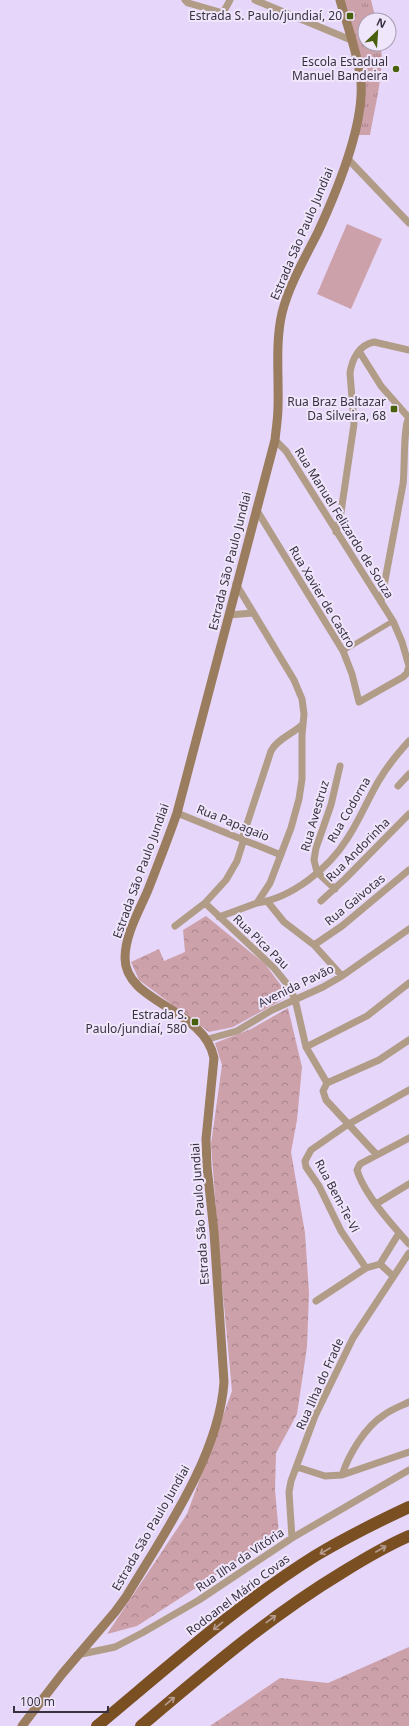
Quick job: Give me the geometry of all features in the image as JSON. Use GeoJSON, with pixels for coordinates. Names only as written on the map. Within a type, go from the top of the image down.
{"type":"FeatureCollection","features":[{"type":"Feature","properties":{"kind":"highway","name":"Rodoanel Mário Covas"},"geometry":{"type":"LineString","coordinates":[[97,1726],[232,1614],[270,1586],[315,1556],[364,1528],[409,1507]]}},
{"type":"Feature","properties":{"kind":"highway"},"geometry":{"type":"LineString","coordinates":[[141,1726],[250,1635],[282,1611],[385,1547],[409,1536]]}},
{"type":"Feature","properties":{"kind":"main road","name":"Estrada São Paulo Jundiai"},"geometry":{"type":"LineString","coordinates":[[22,1726],[77,1655],[115,1612],[126,1597],[172,1521],[202,1461],[212,1436],[223,1397],[224,1382],[206,1139],[214,1058],[212,1049],[208,1040],[201,1031],[184,1017],[147,994],[135,984],[127,971],[125,962],[127,942],[130,933],[164,850],[176,813],[275,440],[282,312],[328,211],[348,158],[361,102],[361,82],[340,0]]}},
{"type":"Feature","properties":{"kind":"street"},"geometry":{"type":"LineString","coordinates":[[185,0],[188,4],[220,13],[225,12],[230,0]]}},
{"type":"Feature","properties":{"kind":"street"},"geometry":{"type":"LineString","coordinates":[[255,0],[351,40]]}},
{"type":"Feature","properties":{"kind":"street"},"geometry":{"type":"LineString","coordinates":[[276,9],[277,0]]}},
{"type":"Feature","properties":{"kind":"street"},"geometry":{"type":"LineString","coordinates":[[348,158],[409,223]]}},
{"type":"Feature","properties":{"kind":"street"},"geometry":{"type":"LineString","coordinates":[[336,532],[340,519],[354,424],[350,373],[354,359],[368,344],[374,342],[409,350]]}},
{"type":"Feature","properties":{"kind":"street"},"geometry":{"type":"LineString","coordinates":[[359,352],[381,386],[409,417],[405,429],[405,467],[381,602]]}},
{"type":"Feature","properties":{"kind":"street","name":"Rua Manuel Felizardo de Souza"},"geometry":{"type":"LineString","coordinates":[[275,440],[286,451],[393,621],[402,642],[409,666],[407,673],[403,677],[359,702]]}},
{"type":"Feature","properties":{"kind":"street","name":"Rua Xavier de Castro"},"geometry":{"type":"LineString","coordinates":[[256,509],[343,651],[352,674],[359,702]]}},
{"type":"Feature","properties":{"kind":"street"},"geometry":{"type":"LineString","coordinates":[[236,584],[297,686],[302,699],[304,714],[302,735],[302,779],[299,799],[291,828],[270,883],[257,903]]}},
{"type":"Feature","properties":{"kind":"street"},"geometry":{"type":"LineString","coordinates":[[229,615],[253,613]]}},
{"type":"Feature","properties":{"kind":"street"},"geometry":{"type":"LineString","coordinates":[[343,651],[393,621]]}},
{"type":"Feature","properties":{"kind":"street"},"geometry":{"type":"LineString","coordinates":[[175,926],[205,903],[231,873],[237,861],[270,751],[274,744],[293,733],[303,724]]}},
{"type":"Feature","properties":{"kind":"street","name":"Rua Codorna"},"geometry":{"type":"LineString","coordinates":[[219,917],[257,903],[288,894],[317,872],[335,855],[347,840],[379,781],[409,740]]}},
{"type":"Feature","properties":{"kind":"street","name":"Rua Avestruz"},"geometry":{"type":"LineString","coordinates":[[317,872],[314,860],[316,848],[331,804],[340,766]]}},
{"type":"Feature","properties":{"kind":"street"},"geometry":{"type":"LineString","coordinates":[[398,786],[409,774]]}},
{"type":"Feature","properties":{"kind":"street","name":"Rua Papagaio"},"geometry":{"type":"LineString","coordinates":[[176,813],[281,855]]}},
{"type":"Feature","properties":{"kind":"street","name":"Rua Andorinha"},"geometry":{"type":"LineString","coordinates":[[321,901],[335,889],[409,814]]}},
{"type":"Feature","properties":{"kind":"street","name":"Rua Gaivotas"},"geometry":{"type":"LineString","coordinates":[[314,945],[342,926],[409,870]]}},
{"type":"Feature","properties":{"kind":"street"},"geometry":{"type":"LineString","coordinates":[[317,872],[335,889]]}},
{"type":"Feature","properties":{"kind":"street"},"geometry":{"type":"LineString","coordinates":[[267,901],[284,922],[314,945],[342,976]]}},
{"type":"Feature","properties":{"kind":"street","name":"Rua Pica Pau"},"geometry":{"type":"LineString","coordinates":[[205,903],[274,968],[287,984],[295,999],[306,1047],[326,1083]]}},
{"type":"Feature","properties":{"kind":"street","name":"Avenida Pavão"},"geometry":{"type":"LineString","coordinates":[[208,1040],[237,1031],[261,1016],[323,987],[342,976],[409,929]]}},
{"type":"Feature","properties":{"kind":"street"},"geometry":{"type":"LineString","coordinates":[[306,1047],[367,1016],[409,983]]}},
{"type":"Feature","properties":{"kind":"street"},"geometry":{"type":"LineString","coordinates":[[377,1155],[347,1125],[323,1096],[326,1083],[379,1060],[409,1040]]}},
{"type":"Feature","properties":{"kind":"street","name":"Rua Bem-Te-Vi"},"geometry":{"type":"LineString","coordinates":[[366,1268],[341,1231],[319,1186],[305,1164],[306,1158],[311,1150],[347,1125],[409,1090]]}},
{"type":"Feature","properties":{"kind":"street"},"geometry":{"type":"LineString","coordinates":[[409,1138],[360,1164],[357,1170],[376,1204],[409,1244]]}},
{"type":"Feature","properties":{"kind":"street"},"geometry":{"type":"LineString","coordinates":[[376,1204],[409,1184]]}},
{"type":"Feature","properties":{"kind":"street"},"geometry":{"type":"LineString","coordinates":[[316,1302],[366,1268],[380,1264],[399,1233]]}},
{"type":"Feature","properties":{"kind":"street","name":"Rua Ilha do Frade"},"geometry":{"type":"LineString","coordinates":[[292,1538],[289,1492],[316,1416],[353,1338],[409,1253]]}},
{"type":"Feature","properties":{"kind":"street"},"geometry":{"type":"LineString","coordinates":[[380,1264],[393,1276]]}},
{"type":"Feature","properties":{"kind":"street"},"geometry":{"type":"LineString","coordinates":[[342,1475],[354,1448],[375,1423],[384,1414],[409,1402]]}},
{"type":"Feature","properties":{"kind":"street"},"geometry":{"type":"LineString","coordinates":[[297,1467],[325,1476],[342,1475],[409,1452]]}},
{"type":"Feature","properties":{"kind":"street","name":"Rua Ilha da Vitória"},"geometry":{"type":"LineString","coordinates":[[77,1655],[114,1647],[142,1633],[199,1600],[292,1538],[409,1470]]}},
{"type":"Feature","properties":{"kind":"green space"},"geometry":{"type":"Polygon","coordinates":[[[344,0],[371,0],[374,12],[357,12],[357,52],[382,52],[380,79],[370,135],[358,135],[364,92],[344,0]]]}},
{"type":"Feature","properties":{"kind":"green space"},"geometry":{"type":"Polygon","coordinates":[[[347,224],[382,239],[351,309],[317,294],[347,224]]]}},
{"type":"Feature","properties":{"kind":"green space"},"geometry":{"type":"Polygon","coordinates":[[[206,916],[265,964],[289,996],[233,1027],[209,1032],[139,980],[131,962],[159,949],[164,961],[185,952],[183,930],[206,916]]]}},
{"type":"Feature","properties":{"kind":"green space"},"geometry":{"type":"Polygon","coordinates":[[[288,1008],[302,1067],[297,1120],[291,1152],[305,1233],[309,1293],[307,1347],[297,1414],[276,1453],[275,1490],[279,1534],[137,1626],[107,1634],[187,1514],[232,1391],[211,1144],[222,1065],[215,1043],[251,1029],[288,1008]]]}},
{"type":"Feature","properties":{"kind":"green space"},"geometry":{"type":"Polygon","coordinates":[[[409,1647],[409,1726],[210,1726],[280,1678],[328,1683],[409,1647]]]}},
{"type":"Feature","properties":{"kind":"place","name":"Estrada S. Paulo/jundiaí, 20"},"geometry":{"type":"Point","coordinates":[350,16]}},
{"type":"Feature","properties":{"kind":"place","name":"Escola Estadual Manuel Bandeira"},"geometry":{"type":"Point","coordinates":[396,69]}},
{"type":"Feature","properties":{"kind":"place","name":"Rua Braz Baltazar Da Silveira, 68"},"geometry":{"type":"Point","coordinates":[394,409]}},
{"type":"Feature","properties":{"kind":"place","name":"Estrada S. Paulo/jundiaí, 580"},"geometry":{"type":"Point","coordinates":[195,1022]}}]}
